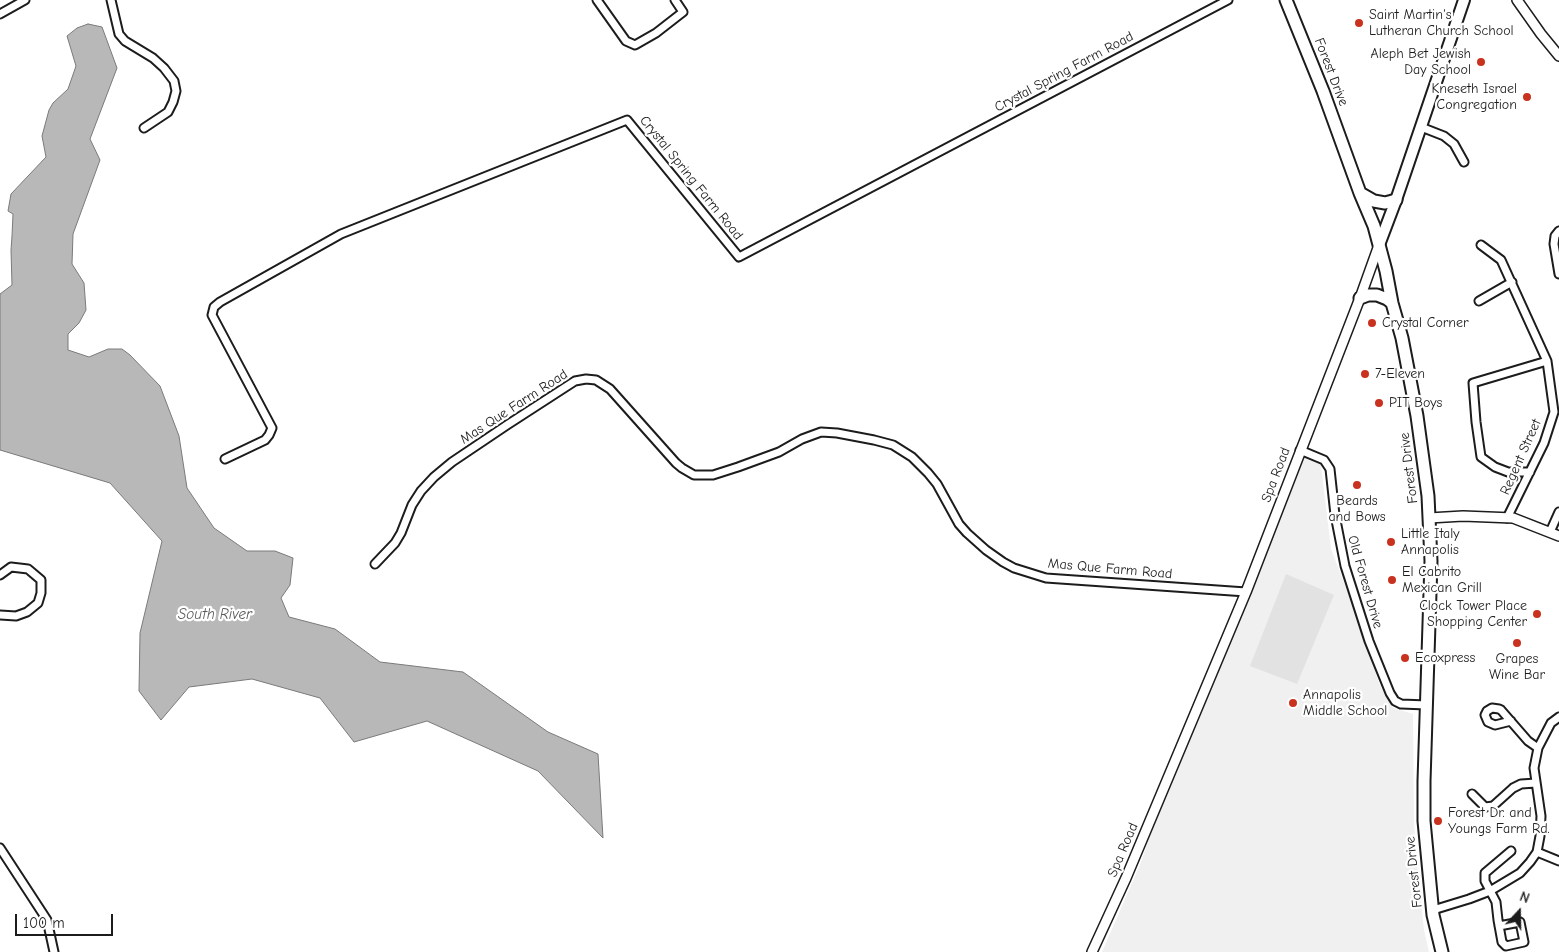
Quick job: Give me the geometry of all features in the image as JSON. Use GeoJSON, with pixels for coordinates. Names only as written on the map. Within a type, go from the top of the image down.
{"type":"FeatureCollection","features":[{"type":"Feature","properties":{"kind":"main road","name":"Forest Drive"},"geometry":{"type":"LineString","coordinates":[[1286,0],[1374,226],[1402,338],[1417,416],[1428,496],[1432,569],[1424,821],[1433,910],[1442,952]]}},
{"type":"Feature","properties":{"kind":"main road","name":"Spa Road"},"geometry":{"type":"LineString","coordinates":[[1379,245],[1464,0]]}},
{"type":"Feature","properties":{"kind":"main road"},"geometry":{"type":"LineString","coordinates":[[1360,193],[1374,201],[1385,203],[1396,200]]}},
{"type":"Feature","properties":{"kind":"main road"},"geometry":{"type":"LineString","coordinates":[[1360,298],[1368,295],[1377,295],[1392,303]]}},
{"type":"Feature","properties":{"kind":"street"},"geometry":{"type":"LineString","coordinates":[[0,14],[25,0]]}},
{"type":"Feature","properties":{"kind":"street"},"geometry":{"type":"LineString","coordinates":[[111,0],[119,34],[125,41],[153,58],[174,81],[176,91],[168,112],[144,128]]}},
{"type":"Feature","properties":{"kind":"street"},"geometry":{"type":"LineString","coordinates":[[597,0],[626,41],[635,45],[656,34],[683,12],[675,0]]}},
{"type":"Feature","properties":{"kind":"street","name":"Crystal Spring Farm Road"},"geometry":{"type":"LineString","coordinates":[[225,459],[265,440],[272,428],[212,315],[214,307],[341,234],[627,120],[739,257],[1228,0]]}},
{"type":"Feature","properties":{"kind":"street"},"geometry":{"type":"LineString","coordinates":[[1516,0],[1559,56]]}},
{"type":"Feature","properties":{"kind":"street"},"geometry":{"type":"LineString","coordinates":[[1421,127],[1444,136],[1454,144],[1464,162]]}},
{"type":"Feature","properties":{"kind":"street"},"geometry":{"type":"LineString","coordinates":[[1559,231],[1555,236],[1554,244],[1559,274]]}},
{"type":"Feature","properties":{"kind":"street","name":"Spa Road"},"geometry":{"type":"LineString","coordinates":[[1092,952],[1126,878],[1246,592],[1379,245]]}},
{"type":"Feature","properties":{"kind":"street","name":"Regent Street"},"geometry":{"type":"LineString","coordinates":[[1481,245],[1501,260],[1547,361],[1554,412],[1544,443],[1507,518]]}},
{"type":"Feature","properties":{"kind":"street"},"geometry":{"type":"LineString","coordinates":[[1480,301],[1512,282]]}},
{"type":"Feature","properties":{"kind":"street"},"geometry":{"type":"LineString","coordinates":[[1530,472],[1508,472],[1495,467],[1481,457],[1476,422],[1474,383],[1547,361]]}},
{"type":"Feature","properties":{"kind":"street","name":"Mas Que Farm Road"},"geometry":{"type":"LineString","coordinates":[[375,564],[395,543],[412,505],[421,491],[434,477],[452,462],[575,381],[586,379],[596,380],[610,389],[676,463],[694,475],[708,476],[738,467],[779,452],[821,432],[874,440],[893,445],[912,456],[937,484],[959,524],[967,533],[986,550],[1014,568],[1046,578],[1246,592]]}},
{"type":"Feature","properties":{"kind":"street","name":"Old Forest Drive"},"geometry":{"type":"LineString","coordinates":[[1300,450],[1324,460],[1330,469],[1335,515],[1346,569],[1369,641],[1390,693],[1401,704],[1427,705]]}},
{"type":"Feature","properties":{"kind":"street"},"geometry":{"type":"LineString","coordinates":[[1550,532],[1559,512]]}},
{"type":"Feature","properties":{"kind":"street"},"geometry":{"type":"LineString","coordinates":[[1429,518],[1463,516],[1514,518],[1559,536]]}},
{"type":"Feature","properties":{"kind":"street"},"geometry":{"type":"LineString","coordinates":[[0,575],[11,567],[28,569],[41,580],[42,593],[38,603],[27,612],[16,616],[0,615]]}},
{"type":"Feature","properties":{"kind":"street"},"geometry":{"type":"LineString","coordinates":[[1433,910],[1490,891],[1520,873],[1537,852],[1541,816],[1534,768],[1538,748],[1551,723],[1559,717]]}},
{"type":"Feature","properties":{"kind":"street"},"geometry":{"type":"LineString","coordinates":[[1511,722],[1528,741],[1538,748]]}},
{"type":"Feature","properties":{"kind":"street"},"geometry":{"type":"LineString","coordinates":[[1472,794],[1485,807],[1493,806],[1512,788],[1521,784],[1536,783]]}},
{"type":"Feature","properties":{"kind":"street"},"geometry":{"type":"LineString","coordinates":[[0,848],[47,920],[54,952]]}},
{"type":"Feature","properties":{"kind":"street"},"geometry":{"type":"LineString","coordinates":[[1499,926],[1496,902],[1485,881],[1485,873],[1511,851]]}},
{"type":"Feature","properties":{"kind":"street"},"geometry":{"type":"LineString","coordinates":[[1537,852],[1559,861]]}},
{"type":"Feature","properties":{"kind":"shaded area","name":"Annapolis Middle School"},"geometry":{"type":"Polygon","coordinates":[[[1312,451],[1320,457],[1331,549],[1357,616],[1379,683],[1393,708],[1413,714],[1414,824],[1424,930],[1429,952],[1102,952],[1142,860],[1169,774],[1303,452],[1312,451]]]}},
{"type":"Feature","properties":{"kind":"shaded area"},"geometry":{"type":"Polygon","coordinates":[[[1286,574],[1334,595],[1297,684],[1250,666],[1286,574]]]}},
{"type":"Feature","properties":{"kind":"water","name":"South River"},"geometry":{"type":"Polygon","coordinates":[[[88,24],[102,27],[117,68],[90,139],[100,160],[73,234],[72,264],[84,283],[86,310],[79,323],[68,334],[68,350],[89,357],[108,349],[122,349],[160,386],[179,436],[187,488],[214,528],[247,551],[275,551],[293,558],[290,585],[281,598],[289,617],[335,629],[380,662],[463,672],[548,732],[598,754],[603,838],[538,771],[427,721],[354,742],[320,698],[252,679],[189,687],[161,720],[139,691],[140,633],[162,541],[110,483],[0,450],[0,294],[12,285],[13,214],[8,211],[11,194],[46,157],[42,136],[49,110],[53,103],[68,89],[76,66],[67,36],[77,28],[88,24]]]}},
{"type":"Feature","properties":{"kind":"place","name":"Saint Martin's Lutheran Church School"},"geometry":{"type":"Point","coordinates":[1359,23]}},
{"type":"Feature","properties":{"kind":"place","name":"Aleph Bet Jewish Day School"},"geometry":{"type":"Point","coordinates":[1481,62]}},
{"type":"Feature","properties":{"kind":"place","name":"Kneseth Israel Congregation"},"geometry":{"type":"Point","coordinates":[1527,97]}},
{"type":"Feature","properties":{"kind":"place","name":"Crystal Corner"},"geometry":{"type":"Point","coordinates":[1372,323]}},
{"type":"Feature","properties":{"kind":"place","name":"7-Eleven"},"geometry":{"type":"Point","coordinates":[1365,374]}},
{"type":"Feature","properties":{"kind":"place","name":"PIT Boys"},"geometry":{"type":"Point","coordinates":[1379,403]}},
{"type":"Feature","properties":{"kind":"place","name":"Beards and Bows"},"geometry":{"type":"Point","coordinates":[1357,485]}},
{"type":"Feature","properties":{"kind":"place","name":"Little Italy Annapolis"},"geometry":{"type":"Point","coordinates":[1391,542]}},
{"type":"Feature","properties":{"kind":"place","name":"El Cabrito Mexican Grill"},"geometry":{"type":"Point","coordinates":[1392,580]}},
{"type":"Feature","properties":{"kind":"place","name":"Clock Tower Place Shopping Center"},"geometry":{"type":"Point","coordinates":[1537,614]}},
{"type":"Feature","properties":{"kind":"place","name":"Grapes Wine Bar"},"geometry":{"type":"Point","coordinates":[1517,643]}},
{"type":"Feature","properties":{"kind":"place","name":"Ecoxpress"},"geometry":{"type":"Point","coordinates":[1405,658]}},
{"type":"Feature","properties":{"kind":"place","name":"Annapolis Middle School"},"geometry":{"type":"Point","coordinates":[1293,703]}},
{"type":"Feature","properties":{"kind":"place","name":"Forest Dr. and Youngs Farm Rd."},"geometry":{"type":"Point","coordinates":[1438,821]}}]}
